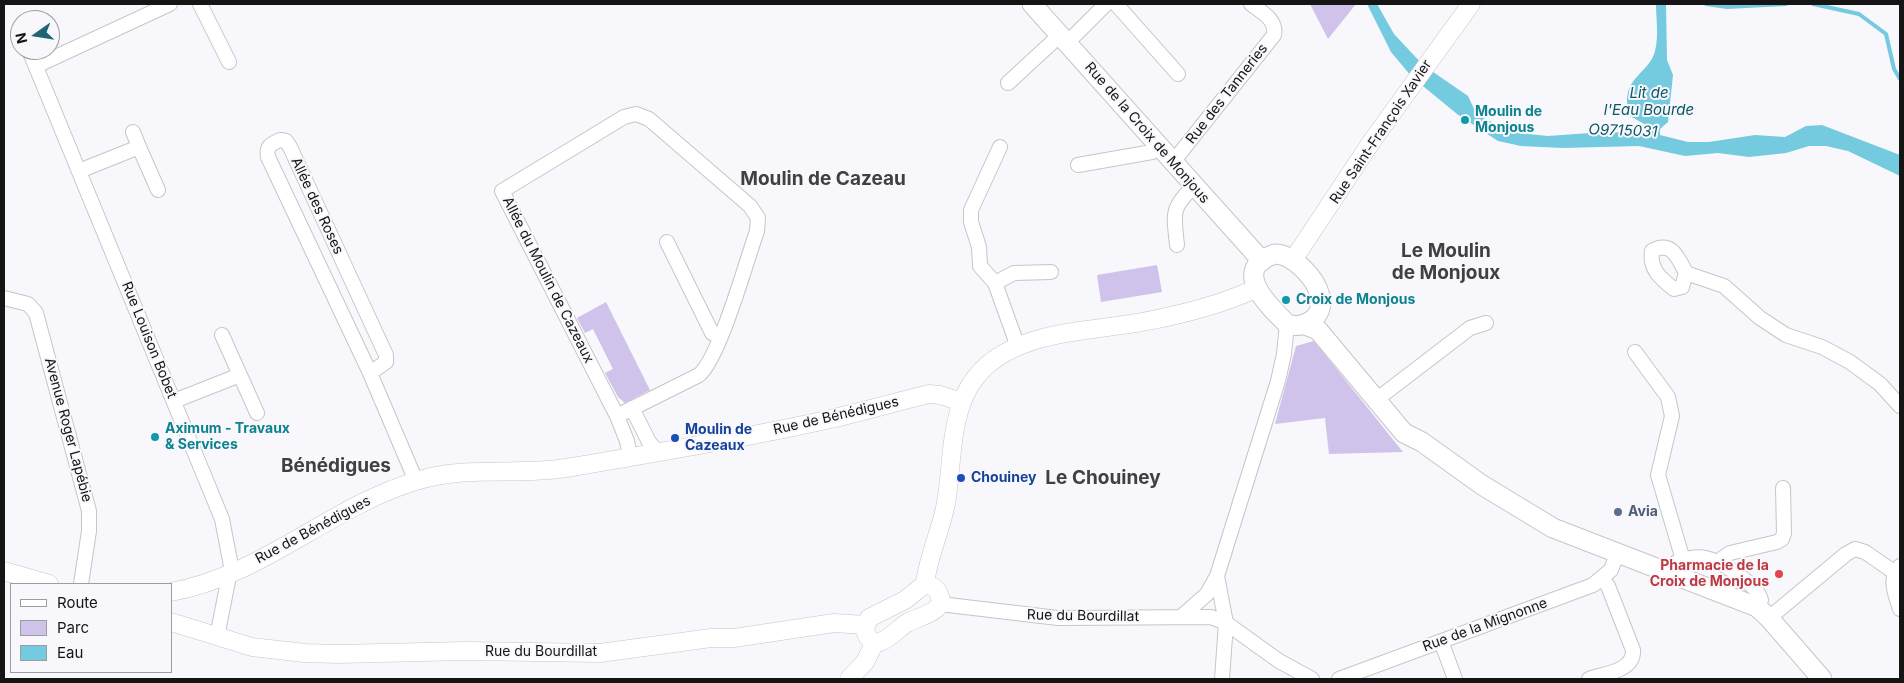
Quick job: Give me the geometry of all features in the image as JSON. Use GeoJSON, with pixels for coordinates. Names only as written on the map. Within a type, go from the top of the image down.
{"type":"FeatureCollection","features":[{"type":"Feature","properties":{"kind":"main road","name":"Rue de la Croix de Monjous"},"geometry":{"type":"LineString","coordinates":[[1032,4],[1262,261]]}},
{"type":"Feature","properties":{"kind":"main road"},"geometry":{"type":"LineString","coordinates":[[1381,396],[1328,322],[1318,288],[1293,260],[1282,254],[1268,256],[1262,261],[1254,273],[1255,289],[1287,324],[1305,325],[1318,330],[1381,396],[1413,426],[1422,442],[1482,485],[1542,522],[1618,554],[1677,567],[1763,613],[1822,679]]}},
{"type":"Feature","properties":{"kind":"main road"},"geometry":{"type":"LineString","coordinates":[[1305,325],[1316,317],[1321,303]]}},
{"type":"Feature","properties":{"kind":"street"},"geometry":{"type":"LineString","coordinates":[[36,66],[170,4]]}},
{"type":"Feature","properties":{"kind":"street"},"geometry":{"type":"LineString","coordinates":[[200,4],[229,62]]}},
{"type":"Feature","properties":{"kind":"street"},"geometry":{"type":"LineString","coordinates":[[1008,83],[1106,4]]}},
{"type":"Feature","properties":{"kind":"street"},"geometry":{"type":"LineString","coordinates":[[1116,4],[1178,74]]}},
{"type":"Feature","properties":{"kind":"street","name":"Rue des Tanneries"},"geometry":{"type":"LineString","coordinates":[[1173,162],[1274,35],[1272,21],[1251,4]]}},
{"type":"Feature","properties":{"kind":"street","name":"Rue Saint-François Xavier"},"geometry":{"type":"LineString","coordinates":[[1293,260],[1405,94],[1471,4]]}},
{"type":"Feature","properties":{"kind":"street","name":"Rue Louison Bobet"},"geometry":{"type":"LineString","coordinates":[[33,60],[222,519],[228,541],[230,575],[217,637]]}},
{"type":"Feature","properties":{"kind":"street","name":"Allée du Moulin de Cazeaux"},"geometry":{"type":"LineString","coordinates":[[616,416],[699,375],[710,362],[757,231],[758,218],[750,206],[649,119],[636,114],[624,117],[502,190],[616,416],[627,441],[630,457]]}},
{"type":"Feature","properties":{"kind":"street"},"geometry":{"type":"LineString","coordinates":[[132,132],[158,190]]}},
{"type":"Feature","properties":{"kind":"street","name":"Allée des Roses"},"geometry":{"type":"LineString","coordinates":[[370,373],[386,362],[386,355],[290,147],[286,141],[280,140],[270,144],[267,150],[268,156],[370,373],[416,480]]}},
{"type":"Feature","properties":{"kind":"street"},"geometry":{"type":"LineString","coordinates":[[79,171],[139,146]]}},
{"type":"Feature","properties":{"kind":"street"},"geometry":{"type":"LineString","coordinates":[[1078,165],[1152,152],[1158,146]]}},
{"type":"Feature","properties":{"kind":"street"},"geometry":{"type":"LineString","coordinates":[[1000,147],[970,216],[979,247],[980,266],[995,283],[1018,347]]}},
{"type":"Feature","properties":{"kind":"street"},"geometry":{"type":"LineString","coordinates":[[1178,245],[1174,216],[1178,201],[1194,186]]}},
{"type":"Feature","properties":{"kind":"street"},"geometry":{"type":"LineString","coordinates":[[667,242],[712,333],[720,337]]}},
{"type":"Feature","properties":{"kind":"street"},"geometry":{"type":"LineString","coordinates":[[995,283],[1014,273],[1051,272]]}},
{"type":"Feature","properties":{"kind":"street"},"geometry":{"type":"LineString","coordinates":[[1686,273],[1724,286],[1760,318],[1786,336],[1822,346],[1850,362],[1880,384],[1900,406]]}},
{"type":"Feature","properties":{"kind":"street"},"geometry":{"type":"LineString","coordinates":[[925,584],[935,588],[940,598],[937,610],[907,623],[886,641],[874,642],[866,634],[865,625],[869,618],[905,600],[925,584],[944,510],[962,402],[982,370],[1002,354],[1018,347],[1067,333],[1143,322],[1194,310],[1255,289]]}},
{"type":"Feature","properties":{"kind":"street","name":"Avenue Roger Lapébie"},"geometry":{"type":"LineString","coordinates":[[4,298],[34,308],[39,322],[89,511],[89,531],[80,583]]}},
{"type":"Feature","properties":{"kind":"street"},"geometry":{"type":"LineString","coordinates":[[1381,396],[1470,328],[1486,323]]}},
{"type":"Feature","properties":{"kind":"street"},"geometry":{"type":"LineString","coordinates":[[1181,618],[1207,594],[1217,576],[1278,381],[1284,354],[1287,324]]}},
{"type":"Feature","properties":{"kind":"street"},"geometry":{"type":"LineString","coordinates":[[222,335],[257,413]]}},
{"type":"Feature","properties":{"kind":"street"},"geometry":{"type":"LineString","coordinates":[[1635,352],[1668,397],[1672,416],[1658,475],[1677,567],[1703,558],[1717,562],[1752,585],[1760,595],[1763,613],[1855,549],[1865,552],[1897,569],[1893,584],[1900,609]]}},
{"type":"Feature","properties":{"kind":"street"},"geometry":{"type":"LineString","coordinates":[[174,401],[240,375]]}},
{"type":"Feature","properties":{"kind":"street","name":"Rue de Bénédigues"},"geometry":{"type":"LineString","coordinates":[[172,592],[230,575],[348,509],[416,480],[471,470],[564,468],[630,457],[818,422],[929,394],[940,395],[962,402]]}},
{"type":"Feature","properties":{"kind":"street"},"geometry":{"type":"LineString","coordinates":[[632,408],[649,442],[657,451]]}},
{"type":"Feature","properties":{"kind":"street"},"geometry":{"type":"LineString","coordinates":[[1717,562],[1730,552],[1777,542],[1782,539],[1784,533],[1782,488]]}},
{"type":"Feature","properties":{"kind":"street","name":"Rue de la Mignonne"},"geometry":{"type":"LineString","coordinates":[[1339,679],[1593,585],[1602,579],[1615,563],[1618,554]]}},
{"type":"Feature","properties":{"kind":"street"},"geometry":{"type":"LineString","coordinates":[[4,571],[46,583]]}},
{"type":"Feature","properties":{"kind":"street"},"geometry":{"type":"LineString","coordinates":[[1217,576],[1226,623],[1222,679]]}},
{"type":"Feature","properties":{"kind":"street"},"geometry":{"type":"LineString","coordinates":[[1593,679],[1628,665],[1633,658],[1633,650],[1608,586],[1602,579]]}},
{"type":"Feature","properties":{"kind":"street","name":"Rue du Bourdillat"},"geometry":{"type":"LineString","coordinates":[[940,604],[1058,618],[1212,617],[1226,623]]}},
{"type":"Feature","properties":{"kind":"street","name":"Rue du Bourdillat"},"geometry":{"type":"LineString","coordinates":[[172,622],[252,647],[305,653],[600,652],[711,638],[734,638],[834,623],[865,625]]}},
{"type":"Feature","properties":{"kind":"street"},"geometry":{"type":"LineString","coordinates":[[1226,623],[1293,671],[1312,679]]}},
{"type":"Feature","properties":{"kind":"street"},"geometry":{"type":"LineString","coordinates":[[1441,641],[1455,679]]}},
{"type":"Feature","properties":{"kind":"street"},"geometry":{"type":"LineString","coordinates":[[849,679],[865,662],[874,642]]}},
{"type":"Feature","properties":{"kind":"green space"},"geometry":{"type":"Polygon","coordinates":[[[1310,4],[1356,4],[1328,39],[1310,4]]]}},
{"type":"Feature","properties":{"kind":"green space"},"geometry":{"type":"Polygon","coordinates":[[[1157,265],[1162,292],[1101,302],[1097,275],[1157,265]]]}},
{"type":"Feature","properties":{"kind":"green space"},"geometry":{"type":"Polygon","coordinates":[[[606,302],[650,390],[625,403],[618,397],[605,373],[613,369],[593,329],[585,333],[577,318],[606,302]]]}},
{"type":"Feature","properties":{"kind":"green space"},"geometry":{"type":"Polygon","coordinates":[[[1314,341],[1403,452],[1329,454],[1325,418],[1275,424],[1296,346],[1314,341]]]}},
{"type":"Feature","properties":{"kind":"water","name":"Lit de l'Eau Bourde"},"geometry":{"type":"Polygon","coordinates":[[[1367,4],[1377,4],[1394,34],[1423,65],[1468,96],[1477,115],[1502,127],[1528,134],[1548,136],[1604,132],[1645,133],[1646,125],[1630,116],[1627,103],[1628,93],[1631,85],[1652,59],[1655,51],[1657,33],[1656,4],[1666,4],[1667,60],[1673,75],[1668,122],[1660,129],[1660,135],[1688,142],[1709,142],[1755,135],[1785,137],[1806,126],[1822,125],[1900,155],[1900,176],[1848,151],[1826,146],[1809,146],[1786,153],[1749,157],[1718,153],[1685,156],[1639,146],[1563,148],[1521,146],[1498,141],[1457,114],[1412,77],[1391,52],[1367,4]]]}},
{"type":"Feature","properties":{"kind":"waterway"},"geometry":{"type":"LineString","coordinates":[[1706,4],[1727,7],[1786,4]]}},
{"type":"Feature","properties":{"kind":"waterway"},"geometry":{"type":"LineString","coordinates":[[1813,4],[1859,14],[1886,34],[1894,69],[1900,79]]}},
{"type":"Feature","properties":{"kind":"place","name":"Moulin de Monjous"},"geometry":{"type":"Point","coordinates":[1465,120]}},
{"type":"Feature","properties":{"kind":"place","name":"Croix de Monjous"},"geometry":{"type":"Point","coordinates":[1286,300]}},
{"type":"Feature","properties":{"kind":"place","name":"Aximum - Travaux & Services"},"geometry":{"type":"Point","coordinates":[155,437]}},
{"type":"Feature","properties":{"kind":"place","name":"Moulin de Cazeaux"},"geometry":{"type":"Point","coordinates":[675,438]}},
{"type":"Feature","properties":{"kind":"place","name":"Chouiney"},"geometry":{"type":"Point","coordinates":[961,478]}},
{"type":"Feature","properties":{"kind":"place","name":"Avia"},"geometry":{"type":"Point","coordinates":[1618,512]}},
{"type":"Feature","properties":{"kind":"place","name":"Pharmacie de la Croix de Monjous"},"geometry":{"type":"Point","coordinates":[1779,574]}},
{"type":"Feature","properties":{"kind":"district","name":"Moulin de Cazeau"},"geometry":{"type":"Point","coordinates":[823,179]}},
{"type":"Feature","properties":{"kind":"district","name":"Le Moulin de Monjoux"},"geometry":{"type":"Point","coordinates":[1446,262]}},
{"type":"Feature","properties":{"kind":"district","name":"Bénédigues"},"geometry":{"type":"Point","coordinates":[336,466]}},
{"type":"Feature","properties":{"kind":"district","name":"Le Chouiney"},"geometry":{"type":"Point","coordinates":[1103,478]}},
{"type":"Feature","properties":{"kind":"water label","name":"O9715031"},"geometry":{"type":"Point","coordinates":[1623,131]}}]}
